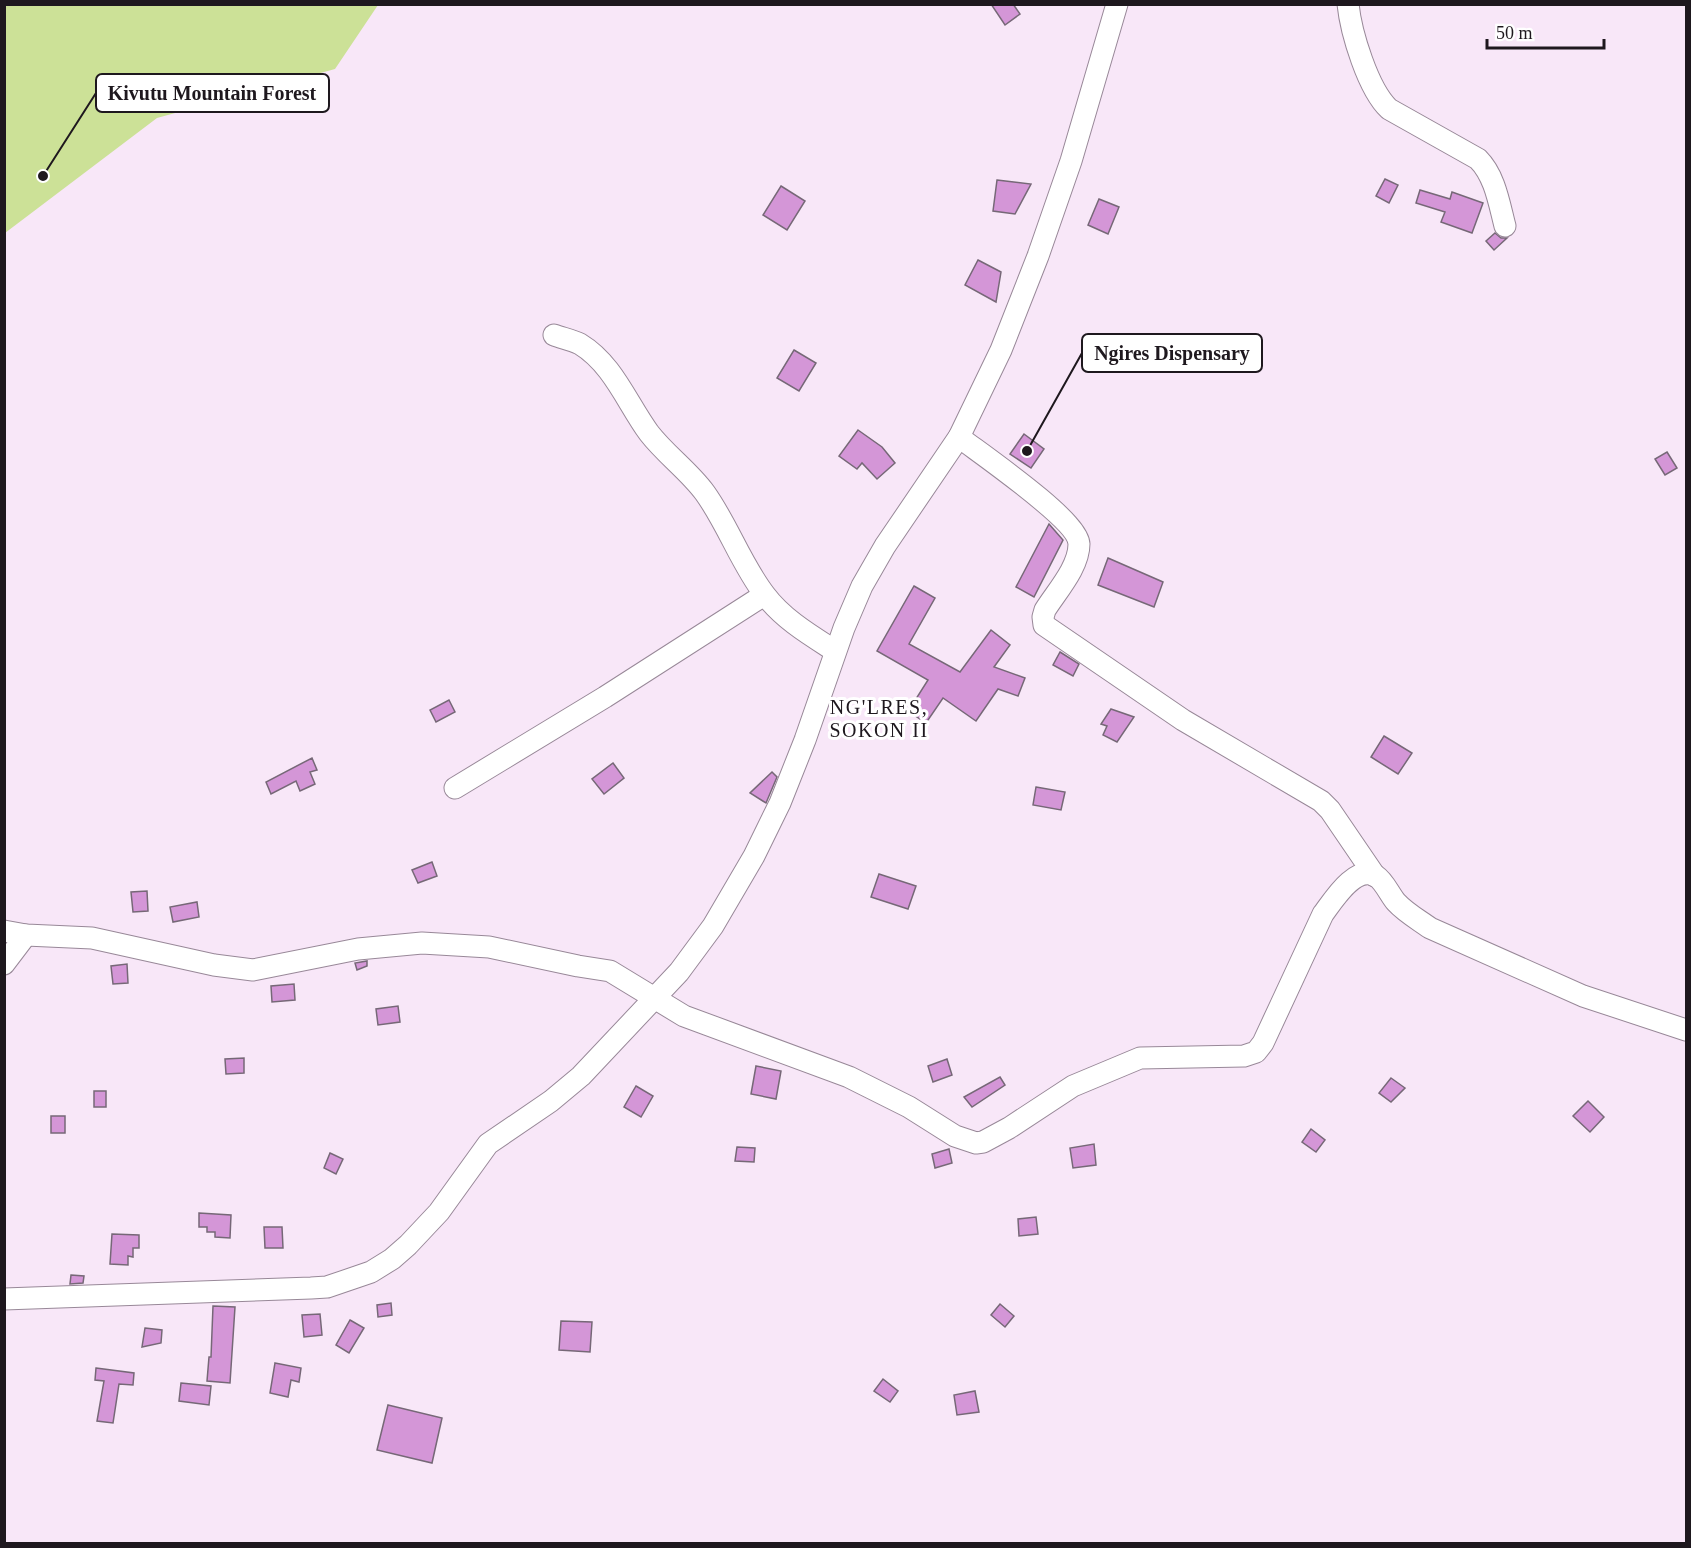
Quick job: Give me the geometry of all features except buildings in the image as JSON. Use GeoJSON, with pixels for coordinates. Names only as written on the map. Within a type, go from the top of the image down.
{"type":"FeatureCollection","features":[{"type":"Feature","properties":{"kind":"street"},"geometry":{"type":"LineString","coordinates":[[4,1299],[327,1287],[371,1272],[392,1259],[439,1212],[488,1144],[551,1101],[581,1076],[679,972],[713,927],[754,856],[780,804],[835,651],[862,586],[885,546],[959,437],[1001,350],[1038,256],[1071,161],[1117,4]]}},
{"type":"Feature","properties":{"kind":"street"},"geometry":{"type":"LineString","coordinates":[[1348,4],[1356,44],[1380,101],[1389,109],[1478,159],[1490,176],[1505,226]]}},
{"type":"Feature","properties":{"kind":"street"},"geometry":{"type":"LineString","coordinates":[[554,335],[578,343],[605,365],[648,432],[703,491],[764,595],[780,613],[835,651]]}},
{"type":"Feature","properties":{"kind":"street"},"geometry":{"type":"LineString","coordinates":[[959,437],[1053,510],[1075,532],[1079,543],[1073,566],[1045,610],[1044,625],[1183,720],[1321,801],[1330,810],[1397,903],[1430,928],[1583,996],[1686,1030]]}},
{"type":"Feature","properties":{"kind":"street"},"geometry":{"type":"LineString","coordinates":[[455,788],[605,697],[764,595]]}},
{"type":"Feature","properties":{"kind":"street"},"geometry":{"type":"LineString","coordinates":[[4,931],[26,935],[92,938],[214,965],[253,970],[358,948],[422,943],[475,945],[610,971],[684,1016],[849,1077],[909,1107],[955,1136],[976,1143],[983,1142],[1009,1128],[1073,1086],[1140,1058],[1244,1056],[1256,1052],[1263,1043],[1329,905],[1352,880],[1365,873],[1376,876]]}},
{"type":"Feature","properties":{"kind":"street"},"geometry":{"type":"LineString","coordinates":[[4,964],[26,935]]}},
{"type":"Feature","properties":{"kind":"green space"},"geometry":{"type":"Polygon","coordinates":[[[5,4],[378,5],[335,69],[157,118],[5,233],[5,4]]]}},
{"type":"Feature","properties":{"kind":"place","name":"Kivutu Mountain Forest"},"geometry":{"type":"Point","coordinates":[43,176]}},
{"type":"Feature","properties":{"kind":"place","name":"Ngires Dispensary"},"geometry":{"type":"Point","coordinates":[1027,451]}},
{"type":"Feature","properties":{"kind":"district","name":"NG'LRES, SOKON II"},"geometry":{"type":"Point","coordinates":[879,718]}}]}
